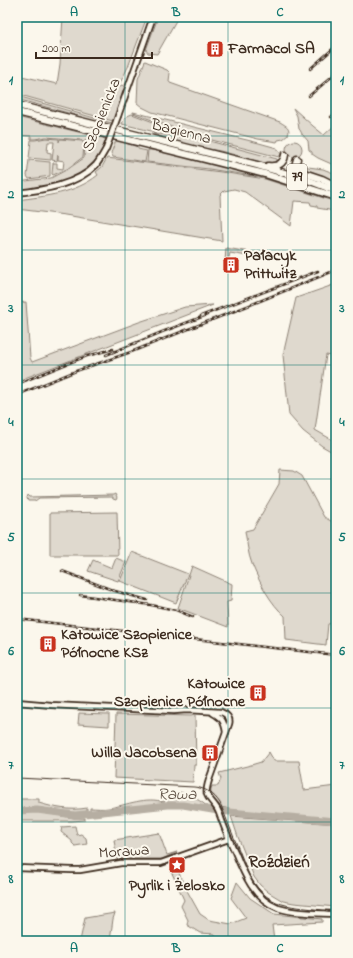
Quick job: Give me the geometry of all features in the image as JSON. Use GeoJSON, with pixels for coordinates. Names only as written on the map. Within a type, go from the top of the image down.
{"type":"FeatureCollection","features":[{"type":"Feature","properties":{"kind":"main road","name":"Bagienna"},"geometry":{"type":"LineString","coordinates":[[17,104],[257,164],[336,191]]}},
{"type":"Feature","properties":{"kind":"main road","name":"Bagienna"},"geometry":{"type":"LineString","coordinates":[[18,113],[266,174],[336,197]]}},
{"type":"Feature","properties":{"kind":"main road"},"geometry":{"type":"LineString","coordinates":[[257,164],[273,167],[283,162],[285,155]]}},
{"type":"Feature","properties":{"kind":"main road"},"geometry":{"type":"LineString","coordinates":[[297,159],[295,166],[298,171],[322,179],[336,186]]}},
{"type":"Feature","properties":{"kind":"street","name":"Szopienicka"},"geometry":{"type":"LineString","coordinates":[[17,193],[51,187],[73,180],[94,167],[106,149],[153,17]]}},
{"type":"Feature","properties":{"kind":"street"},"geometry":{"type":"LineString","coordinates":[[17,702],[51,705],[212,712],[224,722],[226,734],[207,786],[207,794],[220,815],[239,864],[248,881],[255,892],[266,902],[276,907],[299,912],[336,914]]}},
{"type":"Feature","properties":{"kind":"street","name":"Morawa"},"geometry":{"type":"LineString","coordinates":[[17,868],[80,870],[121,863],[161,863],[229,839]]}},
{"type":"Feature","properties":{"kind":"shaded area"},"geometry":{"type":"Polygon","coordinates":[[[63,17],[147,17],[128,67],[118,87],[122,85],[126,88],[113,121],[17,94],[17,75],[57,84],[60,64],[63,17]]]}},
{"type":"Feature","properties":{"kind":"shaded area"},"geometry":{"type":"Polygon","coordinates":[[[158,17],[178,17],[157,54],[148,53],[146,50],[158,17]]]}},
{"type":"Feature","properties":{"kind":"shaded area"},"geometry":{"type":"Polygon","coordinates":[[[145,61],[167,70],[170,73],[170,83],[280,122],[288,128],[288,135],[277,142],[258,139],[152,112],[142,107],[137,103],[138,79],[145,61]]]}},
{"type":"Feature","properties":{"kind":"shaded area"},"geometry":{"type":"Polygon","coordinates":[[[17,96],[112,123],[111,126],[107,125],[17,99],[17,96]]]}},
{"type":"Feature","properties":{"kind":"shaded area"},"geometry":{"type":"Polygon","coordinates":[[[293,108],[324,135],[336,124],[336,166],[318,158],[309,150],[308,141],[299,129],[297,116],[293,108]]]}},
{"type":"Feature","properties":{"kind":"shaded area"},"geometry":{"type":"Polygon","coordinates":[[[133,112],[277,148],[281,154],[279,157],[196,136],[133,112]]]}},
{"type":"Feature","properties":{"kind":"shaded area"},"geometry":{"type":"Polygon","coordinates":[[[132,114],[180,132],[178,134],[151,131],[122,124],[128,116],[132,114]]]}},
{"type":"Feature","properties":{"kind":"shaded area"},"geometry":{"type":"Polygon","coordinates":[[[17,117],[106,140],[96,159],[77,175],[43,187],[17,190],[17,182],[51,178],[84,158],[84,141],[87,139],[83,141],[46,137],[31,139],[31,136],[17,135],[17,117]]]}},
{"type":"Feature","properties":{"kind":"shaded area"},"geometry":{"type":"Polygon","coordinates":[[[151,133],[209,141],[277,159],[278,162],[273,165],[220,151],[193,146],[151,133]]]}},
{"type":"Feature","properties":{"kind":"shaded area"},"geometry":{"type":"Polygon","coordinates":[[[46,138],[59,139],[59,142],[60,139],[82,141],[84,144],[83,157],[67,169],[53,175],[53,163],[57,163],[57,168],[63,169],[64,161],[58,160],[58,155],[57,161],[52,160],[54,142],[48,142],[47,152],[51,153],[51,160],[29,158],[31,140],[46,138]]]}},
{"type":"Feature","properties":{"kind":"shaded area"},"geometry":{"type":"Polygon","coordinates":[[[116,140],[147,151],[145,162],[113,157],[111,153],[116,140]]]}},
{"type":"Feature","properties":{"kind":"shaded area"},"geometry":{"type":"Polygon","coordinates":[[[291,141],[297,141],[302,146],[300,155],[297,157],[291,157],[286,152],[286,146],[291,141]]]}},
{"type":"Feature","properties":{"kind":"shaded area"},"geometry":{"type":"Polygon","coordinates":[[[148,150],[162,150],[271,178],[336,201],[259,177],[209,169],[147,162],[148,150]]]}},
{"type":"Feature","properties":{"kind":"shaded area"},"geometry":{"type":"Polygon","coordinates":[[[107,158],[265,179],[336,202],[336,213],[317,208],[317,206],[311,205],[310,202],[294,201],[291,226],[245,192],[234,189],[224,191],[220,195],[222,241],[65,215],[17,209],[17,200],[59,193],[89,181],[98,175],[96,172],[102,167],[107,158]]]}},
{"type":"Feature","properties":{"kind":"shaded area"},"geometry":{"type":"Polygon","coordinates":[[[29,160],[50,162],[50,176],[29,179],[27,176],[29,160]]]}},
{"type":"Feature","properties":{"kind":"shaded area"},"geometry":{"type":"Polygon","coordinates":[[[301,166],[323,169],[336,174],[336,184],[301,171],[301,166]]]}},
{"type":"Feature","properties":{"kind":"shaded area"},"geometry":{"type":"Polygon","coordinates":[[[226,248],[256,253],[255,259],[253,259],[253,257],[230,253],[228,262],[225,262],[226,248]]]}},
{"type":"Feature","properties":{"kind":"shaded area"},"geometry":{"type":"Polygon","coordinates":[[[336,284],[336,357],[326,355],[315,430],[336,442],[336,454],[322,446],[303,431],[289,415],[283,355],[296,298],[336,284]]]}},
{"type":"Feature","properties":{"kind":"shaded area"},"geometry":{"type":"Polygon","coordinates":[[[26,302],[30,358],[32,362],[139,322],[185,307],[213,305],[17,381],[17,303],[26,302]]]}},
{"type":"Feature","properties":{"kind":"shaded area"},"geometry":{"type":"Polygon","coordinates":[[[280,470],[294,471],[302,476],[324,517],[336,524],[336,623],[328,624],[326,645],[286,640],[285,616],[266,592],[252,564],[245,531],[253,529],[279,484],[280,470]]]}},
{"type":"Feature","properties":{"kind":"shaded area"},"geometry":{"type":"Polygon","coordinates":[[[115,494],[117,498],[116,500],[112,497],[39,498],[35,501],[28,501],[27,498],[28,495],[30,497],[115,494]]]}},
{"type":"Feature","properties":{"kind":"shaded area"},"geometry":{"type":"Polygon","coordinates":[[[117,512],[118,555],[50,555],[50,513],[117,512]]]}},
{"type":"Feature","properties":{"kind":"shaded area"},"geometry":{"type":"Polygon","coordinates":[[[132,552],[188,574],[176,603],[120,581],[132,552]]]}},
{"type":"Feature","properties":{"kind":"shaded area"},"geometry":{"type":"Polygon","coordinates":[[[116,558],[126,562],[118,581],[88,571],[93,560],[112,568],[116,558]]]}},
{"type":"Feature","properties":{"kind":"shaded area"},"geometry":{"type":"Polygon","coordinates":[[[192,566],[232,584],[231,601],[227,602],[228,627],[178,608],[192,566]]]}},
{"type":"Feature","properties":{"kind":"shaded area"},"geometry":{"type":"Polygon","coordinates":[[[79,713],[109,714],[109,726],[78,724],[79,713]]]}},
{"type":"Feature","properties":{"kind":"shaded area"},"geometry":{"type":"Polygon","coordinates":[[[116,714],[195,715],[196,765],[194,765],[193,782],[114,778],[116,714]]]}},
{"type":"Feature","properties":{"kind":"shaded area"},"geometry":{"type":"Polygon","coordinates":[[[269,752],[274,761],[299,761],[304,790],[336,786],[336,819],[233,811],[220,807],[211,792],[212,786],[218,786],[221,779],[219,773],[261,762],[269,752]]]}},
{"type":"Feature","properties":{"kind":"shaded area"},"geometry":{"type":"Polygon","coordinates":[[[180,792],[192,797],[210,809],[189,804],[164,804],[90,812],[90,808],[109,808],[143,800],[157,800],[164,802],[165,799],[178,799],[180,792]]]}},
{"type":"Feature","properties":{"kind":"shaded area"},"geometry":{"type":"Polygon","coordinates":[[[19,799],[39,799],[39,803],[63,808],[87,808],[87,813],[77,814],[41,808],[17,808],[17,801],[19,801],[19,799]]]}},
{"type":"Feature","properties":{"kind":"shaded area"},"geometry":{"type":"Polygon","coordinates":[[[38,812],[74,818],[85,818],[85,820],[17,821],[17,813],[38,812]]]}},
{"type":"Feature","properties":{"kind":"shaded area"},"geometry":{"type":"Polygon","coordinates":[[[231,816],[336,824],[336,907],[283,901],[268,892],[254,877],[231,816]]]}},
{"type":"Feature","properties":{"kind":"shaded area"},"geometry":{"type":"Polygon","coordinates":[[[75,826],[77,835],[81,834],[86,838],[87,844],[75,846],[72,841],[61,832],[62,827],[75,826]]]}},
{"type":"Feature","properties":{"kind":"shaded area"},"geometry":{"type":"Polygon","coordinates":[[[159,833],[167,855],[177,852],[162,859],[117,859],[114,840],[159,833]]]}},
{"type":"Feature","properties":{"kind":"shaded area"},"geometry":{"type":"Polygon","coordinates":[[[176,866],[185,887],[200,914],[209,920],[231,924],[246,918],[231,898],[237,882],[250,898],[274,914],[322,919],[322,922],[272,925],[274,941],[216,941],[215,934],[200,933],[187,925],[188,920],[181,906],[184,900],[171,871],[176,866]]]}},
{"type":"Feature","properties":{"kind":"shaded area"},"geometry":{"type":"Polygon","coordinates":[[[115,913],[110,941],[80,941],[85,918],[115,913]]]}},
{"type":"Feature","properties":{"kind":"waterway","name":"Rawa"},"geometry":{"type":"LineString","coordinates":[[17,811],[37,810],[75,815],[168,805],[183,805],[218,811],[336,821]]}},
{"type":"Feature","properties":{"kind":"tram line"},"geometry":{"type":"LineString","coordinates":[[17,778],[194,787],[206,790],[220,803],[249,875],[258,888],[276,902],[336,913]]}},
{"type":"Feature","properties":{"kind":"railway"},"geometry":{"type":"LineString","coordinates":[[310,69],[336,46]]}},
{"type":"Feature","properties":{"kind":"railway"},"geometry":{"type":"LineString","coordinates":[[309,96],[336,73]]}},
{"type":"Feature","properties":{"kind":"railway"},"geometry":{"type":"LineString","coordinates":[[331,117],[336,113]]}},
{"type":"Feature","properties":{"kind":"railway"},"geometry":{"type":"LineString","coordinates":[[17,395],[76,371],[131,352],[336,270]]}},
{"type":"Feature","properties":{"kind":"railway"},"geometry":{"type":"LineString","coordinates":[[201,316],[318,271]]}},
{"type":"Feature","properties":{"kind":"railway"},"geometry":{"type":"LineString","coordinates":[[106,355],[207,315]]}},
{"type":"Feature","properties":{"kind":"railway"},"geometry":{"type":"LineString","coordinates":[[17,384],[87,356],[113,349]]}},
{"type":"Feature","properties":{"kind":"railway"},"geometry":{"type":"LineString","coordinates":[[62,571],[115,591],[147,600]]}},
{"type":"Feature","properties":{"kind":"railway"},"geometry":{"type":"LineString","coordinates":[[80,595],[151,605],[176,610],[193,617]]}},
{"type":"Feature","properties":{"kind":"railway"},"geometry":{"type":"LineString","coordinates":[[17,619],[336,655]]}},
{"type":"Feature","properties":{"kind":"place","name":"Farmacol SA"},"geometry":{"type":"Point","coordinates":[215,49]}},
{"type":"Feature","properties":{"kind":"place","name":"Pałacyk Prittwitz"},"geometry":{"type":"Point","coordinates":[231,265]}},
{"type":"Feature","properties":{"kind":"place","name":"Katowice Szopienice Północne KSz"},"geometry":{"type":"Point","coordinates":[48,644]}},
{"type":"Feature","properties":{"kind":"place","name":"Katowice Szopienice Północne"},"geometry":{"type":"Point","coordinates":[258,693]}},
{"type":"Feature","properties":{"kind":"place","name":"Willa Jacobsena"},"geometry":{"type":"Point","coordinates":[210,753]}},
{"type":"Feature","properties":{"kind":"place","name":"Pyrlik i Żelosko"},"geometry":{"type":"Point","coordinates":[177,865]}},
{"type":"Feature","properties":{"kind":"district","name":"Roździeń"},"geometry":{"type":"Point","coordinates":[279,862]}}]}
